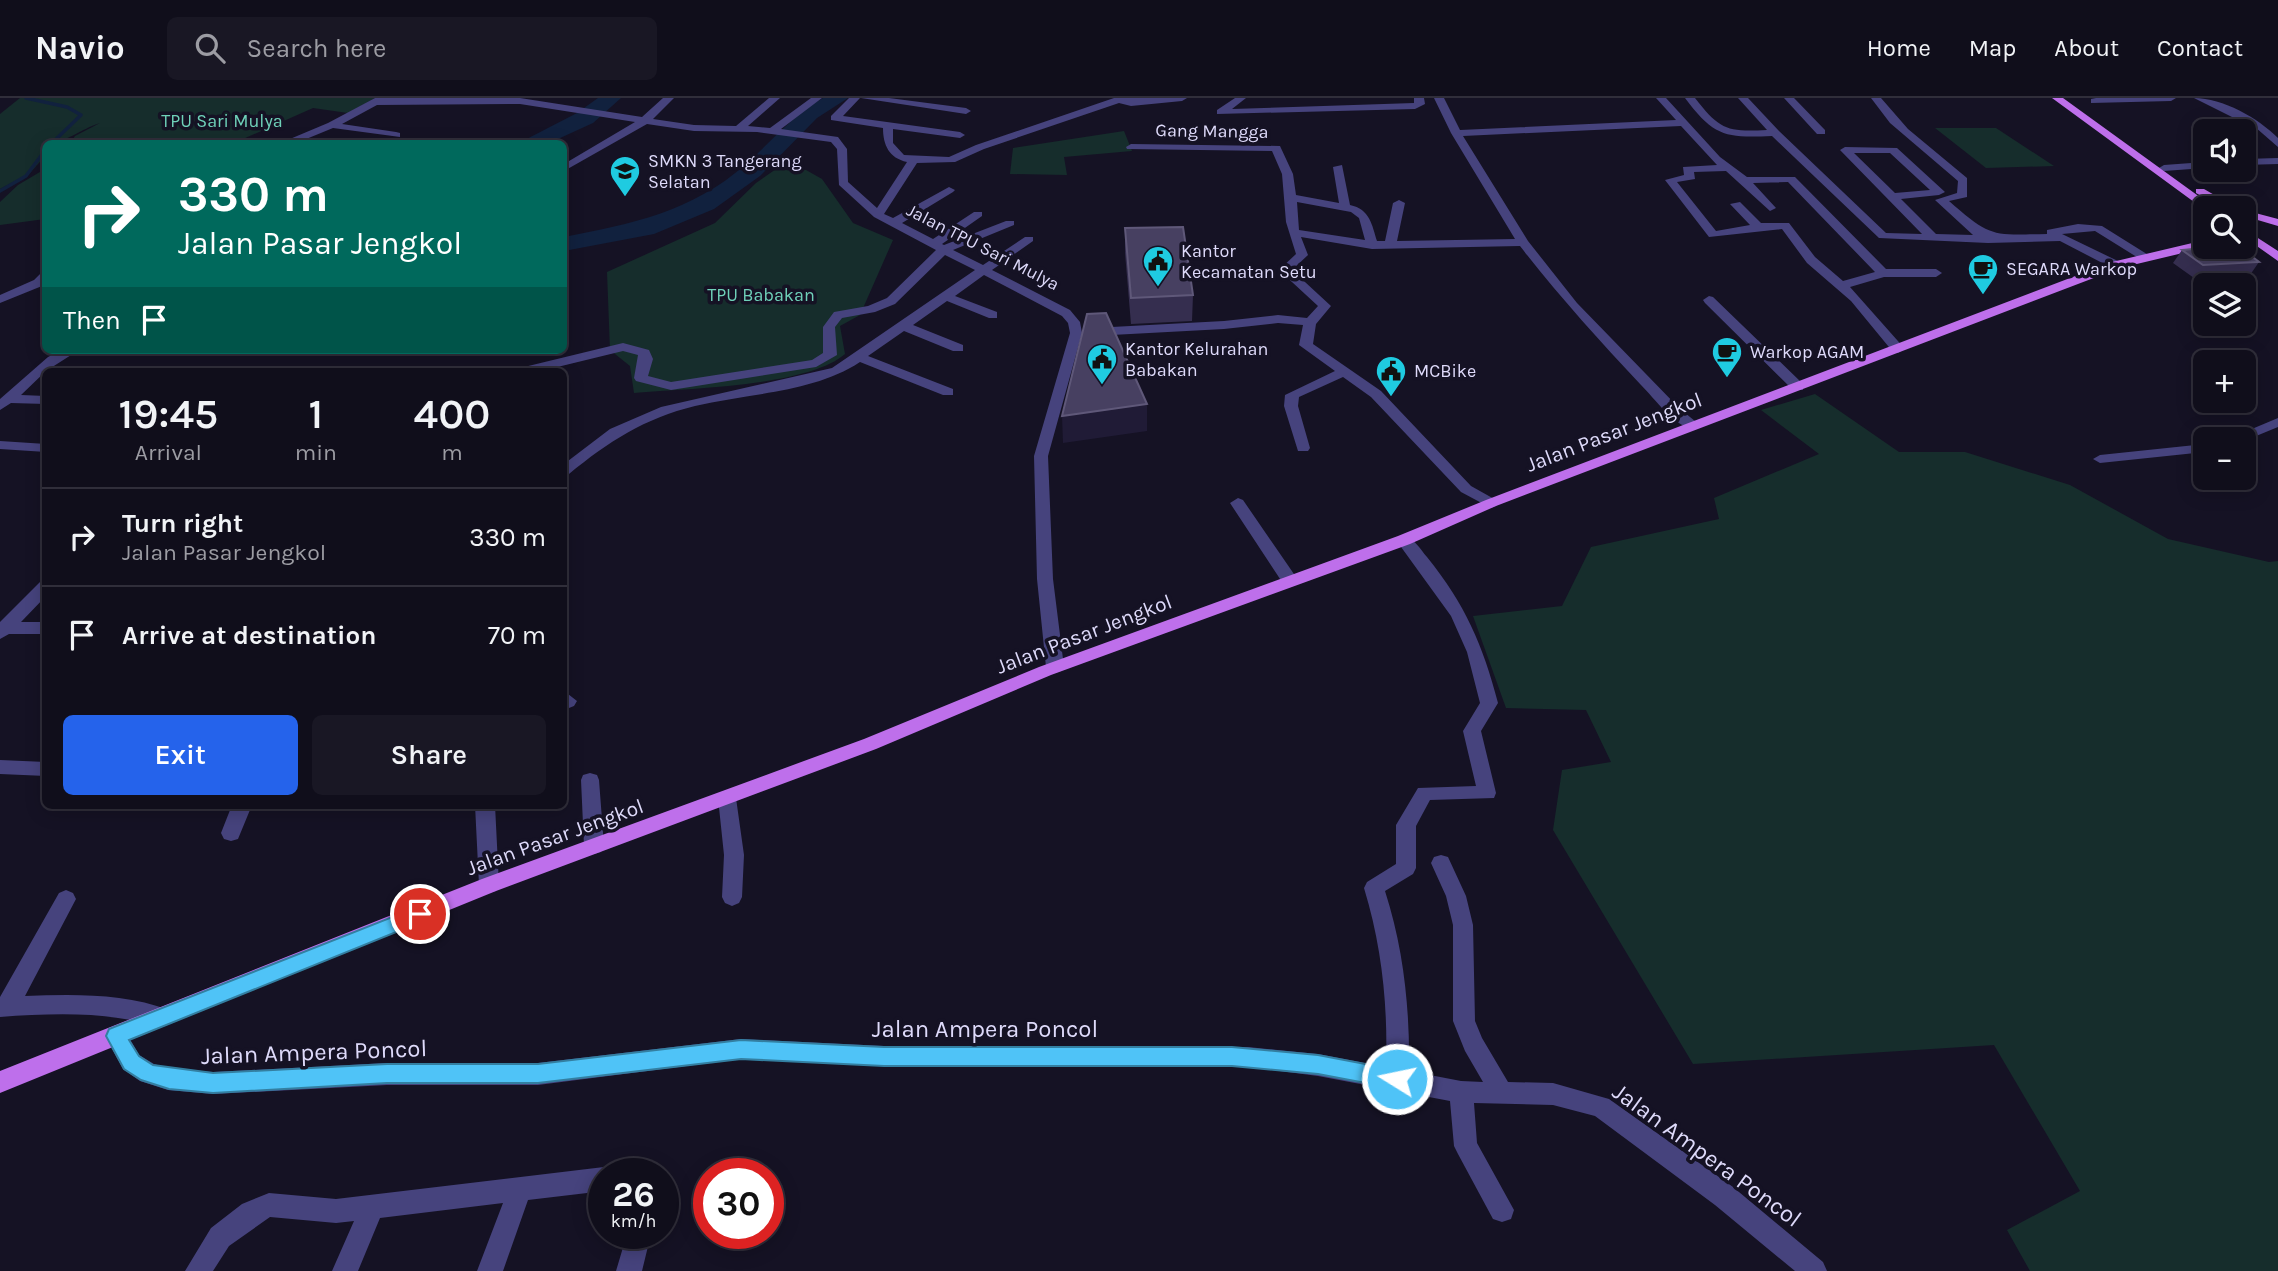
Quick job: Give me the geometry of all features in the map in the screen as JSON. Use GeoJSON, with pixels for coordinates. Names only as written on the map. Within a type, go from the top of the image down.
{"type":"FeatureCollection","features":[{"type":"Feature","properties":{"kind":"main road"},"geometry":{"type":"LineString","coordinates":[[2057,98],[2194,196]]}},
{"type":"Feature","properties":{"kind":"main road"},"geometry":{"type":"LineString","coordinates":[[2159,169],[2209,196]]}},
{"type":"Feature","properties":{"kind":"main road"},"geometry":{"type":"LineString","coordinates":[[2159,169],[2193,204]]}},
{"type":"Feature","properties":{"kind":"main road"},"geometry":{"type":"LineString","coordinates":[[2256,217],[2278,223]]}},
{"type":"Feature","properties":{"kind":"main road"},"geometry":{"type":"LineString","coordinates":[[2256,234],[2278,232]]}},
{"type":"Feature","properties":{"kind":"main road"},"geometry":{"type":"LineString","coordinates":[[2256,242],[2278,257]]}},
{"type":"Feature","properties":{"kind":"main road","name":"Jalan Pasar Jengkol"},"geometry":{"type":"LineString","coordinates":[[0,1082],[489,885],[900,733],[1055,667],[1404,540],[1491,503],[2116,265],[2193,244]]}},
{"type":"Feature","properties":{"kind":"street"},"geometry":{"type":"LineString","coordinates":[[567,166],[644,121],[669,98]]}},
{"type":"Feature","properties":{"kind":"street"},"geometry":{"type":"LineString","coordinates":[[739,128],[775,98]]}},
{"type":"Feature","properties":{"kind":"street"},"geometry":{"type":"LineString","coordinates":[[293,140],[332,125],[379,100],[520,101],[694,128],[778,130],[817,98]]}},
{"type":"Feature","properties":{"kind":"street"},"geometry":{"type":"LineString","coordinates":[[855,98],[835,118],[960,135]]}},
{"type":"Feature","properties":{"kind":"street"},"geometry":{"type":"LineString","coordinates":[[866,98],[966,111]]}},
{"type":"Feature","properties":{"kind":"street"},"geometry":{"type":"LineString","coordinates":[[888,125],[888,143],[900,157],[914,160],[953,159],[980,147],[1120,99],[1131,103],[1182,98]]}},
{"type":"Feature","properties":{"kind":"street"},"geometry":{"type":"LineString","coordinates":[[1241,98],[1221,113],[1415,106],[1420,104],[1419,98]]}},
{"type":"Feature","properties":{"kind":"street"},"geometry":{"type":"LineString","coordinates":[[1439,98],[1456,133],[1523,242],[1590,326],[1674,411],[1694,426]]}},
{"type":"Feature","properties":{"kind":"street"},"geometry":{"type":"LineString","coordinates":[[1661,98],[1682,123],[1770,208]]}},
{"type":"Feature","properties":{"kind":"street"},"geometry":{"type":"LineString","coordinates":[[1690,98],[1715,130],[1730,134],[1776,133]]}},
{"type":"Feature","properties":{"kind":"street"},"geometry":{"type":"LineString","coordinates":[[1743,98],[1882,236],[1933,239],[2062,237],[2116,265]]}},
{"type":"Feature","properties":{"kind":"street"},"geometry":{"type":"LineString","coordinates":[[1789,98],[1821,132]]}},
{"type":"Feature","properties":{"kind":"street"},"geometry":{"type":"LineString","coordinates":[[1876,98],[1888,119],[1901,126],[1963,180],[1963,195],[1941,200],[1978,233],[2059,232],[2092,228],[2108,232],[2144,256]]}},
{"type":"Feature","properties":{"kind":"street"},"geometry":{"type":"LineString","coordinates":[[2095,101],[2171,98]]}},
{"type":"Feature","properties":{"kind":"street"},"geometry":{"type":"LineString","coordinates":[[2199,98],[2247,119]]}},
{"type":"Feature","properties":{"kind":"street"},"geometry":{"type":"LineString","coordinates":[[1456,133],[1682,123]]}},
{"type":"Feature","properties":{"kind":"street"},"geometry":{"type":"LineString","coordinates":[[2256,124],[2278,144]]}},
{"type":"Feature","properties":{"kind":"street"},"geometry":{"type":"LineString","coordinates":[[332,125],[396,135]]}},
{"type":"Feature","properties":{"kind":"street","name":"Jalan TPU Sari Mulya"},"geometry":{"type":"LineString","coordinates":[[778,130],[821,136],[839,144],[843,183],[878,215],[1059,309],[1074,321],[1076,333]]}},
{"type":"Feature","properties":{"kind":"street","name":"Gang Mangga"},"geometry":{"type":"LineString","coordinates":[[1131,148],[1276,148],[1288,168],[1293,198],[1290,220],[1302,255],[1285,270],[1325,306],[1310,323],[1306,345],[1376,394],[1466,489],[1491,503]]}},
{"type":"Feature","properties":{"kind":"street"},"geometry":{"type":"LineString","coordinates":[[1892,197],[1939,192],[1893,150],[1845,150],[1933,239]]}},
{"type":"Feature","properties":{"kind":"street"},"geometry":{"type":"LineString","coordinates":[[878,215],[914,160]]}},
{"type":"Feature","properties":{"kind":"street"},"geometry":{"type":"LineString","coordinates":[[2256,161],[2278,162]]}},
{"type":"Feature","properties":{"kind":"street"},"geometry":{"type":"LineString","coordinates":[[2159,169],[2193,166]]}},
{"type":"Feature","properties":{"kind":"street"},"geometry":{"type":"LineString","coordinates":[[1338,167],[1345,206]]}},
{"type":"Feature","properties":{"kind":"street"},"geometry":{"type":"LineString","coordinates":[[1728,168],[1687,169],[1691,177],[1670,180],[1713,235],[1786,225],[1811,260],[1855,298],[1898,349]]}},
{"type":"Feature","properties":{"kind":"street"},"geometry":{"type":"LineString","coordinates":[[1744,180],[1791,179],[1883,273]]}},
{"type":"Feature","properties":{"kind":"street"},"geometry":{"type":"LineString","coordinates":[[894,223],[949,190]]}},
{"type":"Feature","properties":{"kind":"street"},"geometry":{"type":"LineString","coordinates":[[1293,198],[1345,206],[1364,217],[1372,244]]}},
{"type":"Feature","properties":{"kind":"street"},"geometry":{"type":"LineString","coordinates":[[1390,244],[1399,203]]}},
{"type":"Feature","properties":{"kind":"street"},"geometry":{"type":"LineString","coordinates":[[1735,204],[1758,227]]}},
{"type":"Feature","properties":{"kind":"street"},"geometry":{"type":"LineString","coordinates":[[537,368],[623,347],[644,353],[646,359],[640,378],[671,386],[816,363],[830,355],[830,327],[838,315],[871,309],[891,301],[939,246],[978,214]]}},
{"type":"Feature","properties":{"kind":"street"},"geometry":{"type":"LineString","coordinates":[[939,246],[1010,223]]}},
{"type":"Feature","properties":{"kind":"street"},"geometry":{"type":"LineString","coordinates":[[1295,233],[1372,244],[1523,242]]}},
{"type":"Feature","properties":{"kind":"street"},"geometry":{"type":"LineString","coordinates":[[567,469],[616,431],[670,409],[806,381],[837,371],[1029,239]]}},
{"type":"Feature","properties":{"kind":"street"},"geometry":{"type":"LineString","coordinates":[[1840,286],[1883,273],[1936,273]]}},
{"type":"Feature","properties":{"kind":"street"},"geometry":{"type":"LineString","coordinates":[[0,299],[38,283],[42,278]]}},
{"type":"Feature","properties":{"kind":"street"},"geometry":{"type":"LineString","coordinates":[[947,297],[993,315]]}},
{"type":"Feature","properties":{"kind":"street"},"geometry":{"type":"LineString","coordinates":[[1709,300],[1798,387]]}},
{"type":"Feature","properties":{"kind":"street"},"geometry":{"type":"LineString","coordinates":[[1055,667],[1045,579],[1041,456],[1076,333],[1225,325],[1275,318],[1294,318],[1310,323]]}},
{"type":"Feature","properties":{"kind":"street"},"geometry":{"type":"LineString","coordinates":[[904,327],[958,348]]}},
{"type":"Feature","properties":{"kind":"street"},"geometry":{"type":"LineString","coordinates":[[44,368],[64,354]]}},
{"type":"Feature","properties":{"kind":"street"},"geometry":{"type":"LineString","coordinates":[[860,357],[948,392]]}},
{"type":"Feature","properties":{"kind":"street"},"geometry":{"type":"LineString","coordinates":[[4,402],[42,369]]}},
{"type":"Feature","properties":{"kind":"street"},"geometry":{"type":"LineString","coordinates":[[1303,448],[1291,406],[1292,395],[1344,372]]}},
{"type":"Feature","properties":{"kind":"street"},"geometry":{"type":"LineString","coordinates":[[4,402],[42,400]]}},
{"type":"Feature","properties":{"kind":"street"},"geometry":{"type":"LineString","coordinates":[[2256,431],[2278,422]]}},
{"type":"Feature","properties":{"kind":"street"},"geometry":{"type":"LineString","coordinates":[[0,445],[42,448]]}},
{"type":"Feature","properties":{"kind":"street"},"geometry":{"type":"LineString","coordinates":[[2100,459],[2193,449]]}},
{"type":"Feature","properties":{"kind":"street"},"geometry":{"type":"LineString","coordinates":[[1238,503],[1290,581]]}},
{"type":"Feature","properties":{"kind":"street"},"geometry":{"type":"LineString","coordinates":[[1397,1079],[1398,987],[1389,930],[1374,888],[1406,868],[1406,825],[1425,793],[1487,793],[1472,731],[1489,703],[1473,644],[1456,611],[1438,581],[1404,540]]}},
{"type":"Feature","properties":{"kind":"street"},"geometry":{"type":"LineString","coordinates":[[2,630],[42,591]]}},
{"type":"Feature","properties":{"kind":"street"},"geometry":{"type":"LineString","coordinates":[[2,630],[42,628]]}},
{"type":"Feature","properties":{"kind":"street"},"geometry":{"type":"LineString","coordinates":[[0,767],[42,769]]}},
{"type":"Feature","properties":{"kind":"street"},"geometry":{"type":"LineString","coordinates":[[590,780],[594,846]]}},
{"type":"Feature","properties":{"kind":"street"},"geometry":{"type":"LineString","coordinates":[[727,798],[733,855],[732,897]]}},
{"type":"Feature","properties":{"kind":"street"},"geometry":{"type":"LineString","coordinates":[[232,833],[241,809]]}},
{"type":"Feature","properties":{"kind":"street"},"geometry":{"type":"LineString","coordinates":[[485,809],[489,885]]}},
{"type":"Feature","properties":{"kind":"street"},"geometry":{"type":"LineString","coordinates":[[1441,863],[1456,896],[1462,925],[1461,1005],[1464,1021],[1473,1044],[1502,1093]]}},
{"type":"Feature","properties":{"kind":"street"},"geometry":{"type":"LineString","coordinates":[[4,1007],[65,900]]}},
{"type":"Feature","properties":{"kind":"street"},"geometry":{"type":"LineString","coordinates":[[4,1007],[102,1005],[161,1017]]}},
{"type":"Feature","properties":{"kind":"street","name":"Jalan Ampera Poncol"},"geometry":{"type":"LineString","coordinates":[[116,1036],[131,1062],[148,1073],[169,1079],[213,1083],[387,1074],[538,1074],[741,1049],[884,1056],[1217,1056],[1318,1065],[1461,1093],[1553,1094],[1601,1107],[1724,1196],[1814,1271]]}},
{"type":"Feature","properties":{"kind":"street"},"geometry":{"type":"LineString","coordinates":[[1461,1093],[1466,1146],[1502,1210]]}},
{"type":"Feature","properties":{"kind":"street"},"geometry":{"type":"LineString","coordinates":[[198,1271],[220,1237],[251,1213],[269,1205],[335,1212],[588,1181]]}},
{"type":"Feature","properties":{"kind":"street"},"geometry":{"type":"LineString","coordinates":[[491,1271],[521,1187]]}},
{"type":"Feature","properties":{"kind":"street"},"geometry":{"type":"LineString","coordinates":[[345,1271],[372,1207]]}},
{"type":"Feature","properties":{"kind":"street"},"geometry":{"type":"LineString","coordinates":[[629,1271],[635,1249]]}},
{"type":"Feature","properties":{"kind":"green space","name":"TPU Sari Mulya"},"geometry":{"type":"Polygon","coordinates":[[[20,98],[375,98],[348,113],[313,108],[241,140],[72,140],[100,123],[62,140],[42,140],[42,159],[30,173],[0,189],[0,114],[20,98]]]}},
{"type":"Feature","properties":{"kind":"green space"},"geometry":{"type":"Polygon","coordinates":[[[1935,128],[1996,128],[2054,166],[1986,168],[1935,128]]]}},
{"type":"Feature","properties":{"kind":"green space"},"geometry":{"type":"Polygon","coordinates":[[[1124,131],[1132,151],[1064,157],[1067,175],[1010,174],[1013,148],[1124,131]]]}},
{"type":"Feature","properties":{"kind":"green space","name":"TPU Babakan"},"geometry":{"type":"Polygon","coordinates":[[[779,167],[806,170],[822,179],[853,223],[893,240],[860,315],[840,326],[845,354],[827,365],[775,380],[634,393],[630,366],[610,350],[607,272],[715,223],[756,183],[779,167]]]}},
{"type":"Feature","properties":{"kind":"green space"},"geometry":{"type":"Polygon","coordinates":[[[42,171],[42,219],[0,225],[0,202],[18,185],[42,171]]]}},
{"type":"Feature","properties":{"kind":"green space"},"geometry":{"type":"Polygon","coordinates":[[[1815,394],[1899,452],[1965,452],[2070,485],[2168,539],[2269,562],[2278,561],[2278,1271],[2030,1271],[2007,1230],[2080,1191],[1994,1045],[1693,1064],[1553,830],[1562,770],[1611,762],[1586,710],[1506,708],[1473,616],[1562,606],[1591,547],[1719,519],[1714,498],[1819,454],[1761,410],[1815,394]]]}},
{"type":"Feature","properties":{"kind":"building"},"geometry":{"type":"Polygon","coordinates":[[[1183,227],[1193,295],[1131,298],[1125,228],[1183,227]]]}},
{"type":"Feature","properties":{"kind":"building"},"geometry":{"type":"Polygon","coordinates":[[[2193,249],[2193,258],[2182,250],[2193,249]]]}},
{"type":"Feature","properties":{"kind":"building"},"geometry":{"type":"Polygon","coordinates":[[[2195,259],[2255,259],[2259,262],[2203,265],[2195,259]]]}},
{"type":"Feature","properties":{"kind":"building"},"geometry":{"type":"Polygon","coordinates":[[[1106,313],[1147,404],[1062,416],[1087,314],[1106,313]]]}},
{"type":"Feature","properties":{"kind":"waterway"},"geometry":{"type":"LineString","coordinates":[[26,98],[67,107],[81,115],[55,140]]}},
{"type":"Feature","properties":{"kind":"waterway"},"geometry":{"type":"LineString","coordinates":[[537,140],[585,118],[611,98]]}},
{"type":"Feature","properties":{"kind":"waterway"},"geometry":{"type":"LineString","coordinates":[[567,243],[645,229],[706,204],[752,171],[810,114],[838,98]]}},
{"type":"Feature","properties":{"kind":"waterway"},"geometry":{"type":"LineString","coordinates":[[0,191],[26,176],[42,154]]}},
{"type":"Feature","properties":{"kind":"place","name":"SMKN 3 Tangerang Selatan"},"geometry":{"type":"Point","coordinates":[625,198]}},
{"type":"Feature","properties":{"kind":"place","name":"Kantor Kecamatan Setu"},"geometry":{"type":"Point","coordinates":[1158,288]}},
{"type":"Feature","properties":{"kind":"place","name":"SEGARA Warkop"},"geometry":{"type":"Point","coordinates":[1983,296]}},
{"type":"Feature","properties":{"kind":"place","name":"Warkop AGAM"},"geometry":{"type":"Point","coordinates":[1727,379]}},
{"type":"Feature","properties":{"kind":"place","name":"Kantor Kelurahan Babakan"},"geometry":{"type":"Point","coordinates":[1102,386]}},
{"type":"Feature","properties":{"kind":"place","name":"MCBike"},"geometry":{"type":"Point","coordinates":[1391,398]}},
{"type":"Feature","properties":{"kind":"route"},"geometry":{"type":"LineString","coordinates":[[420,914],[116,1036],[131,1062],[148,1073],[188,1082],[213,1083],[387,1074],[538,1074],[741,1049],[884,1056],[1232,1056],[1318,1065],[1397,1079]]}}]}
